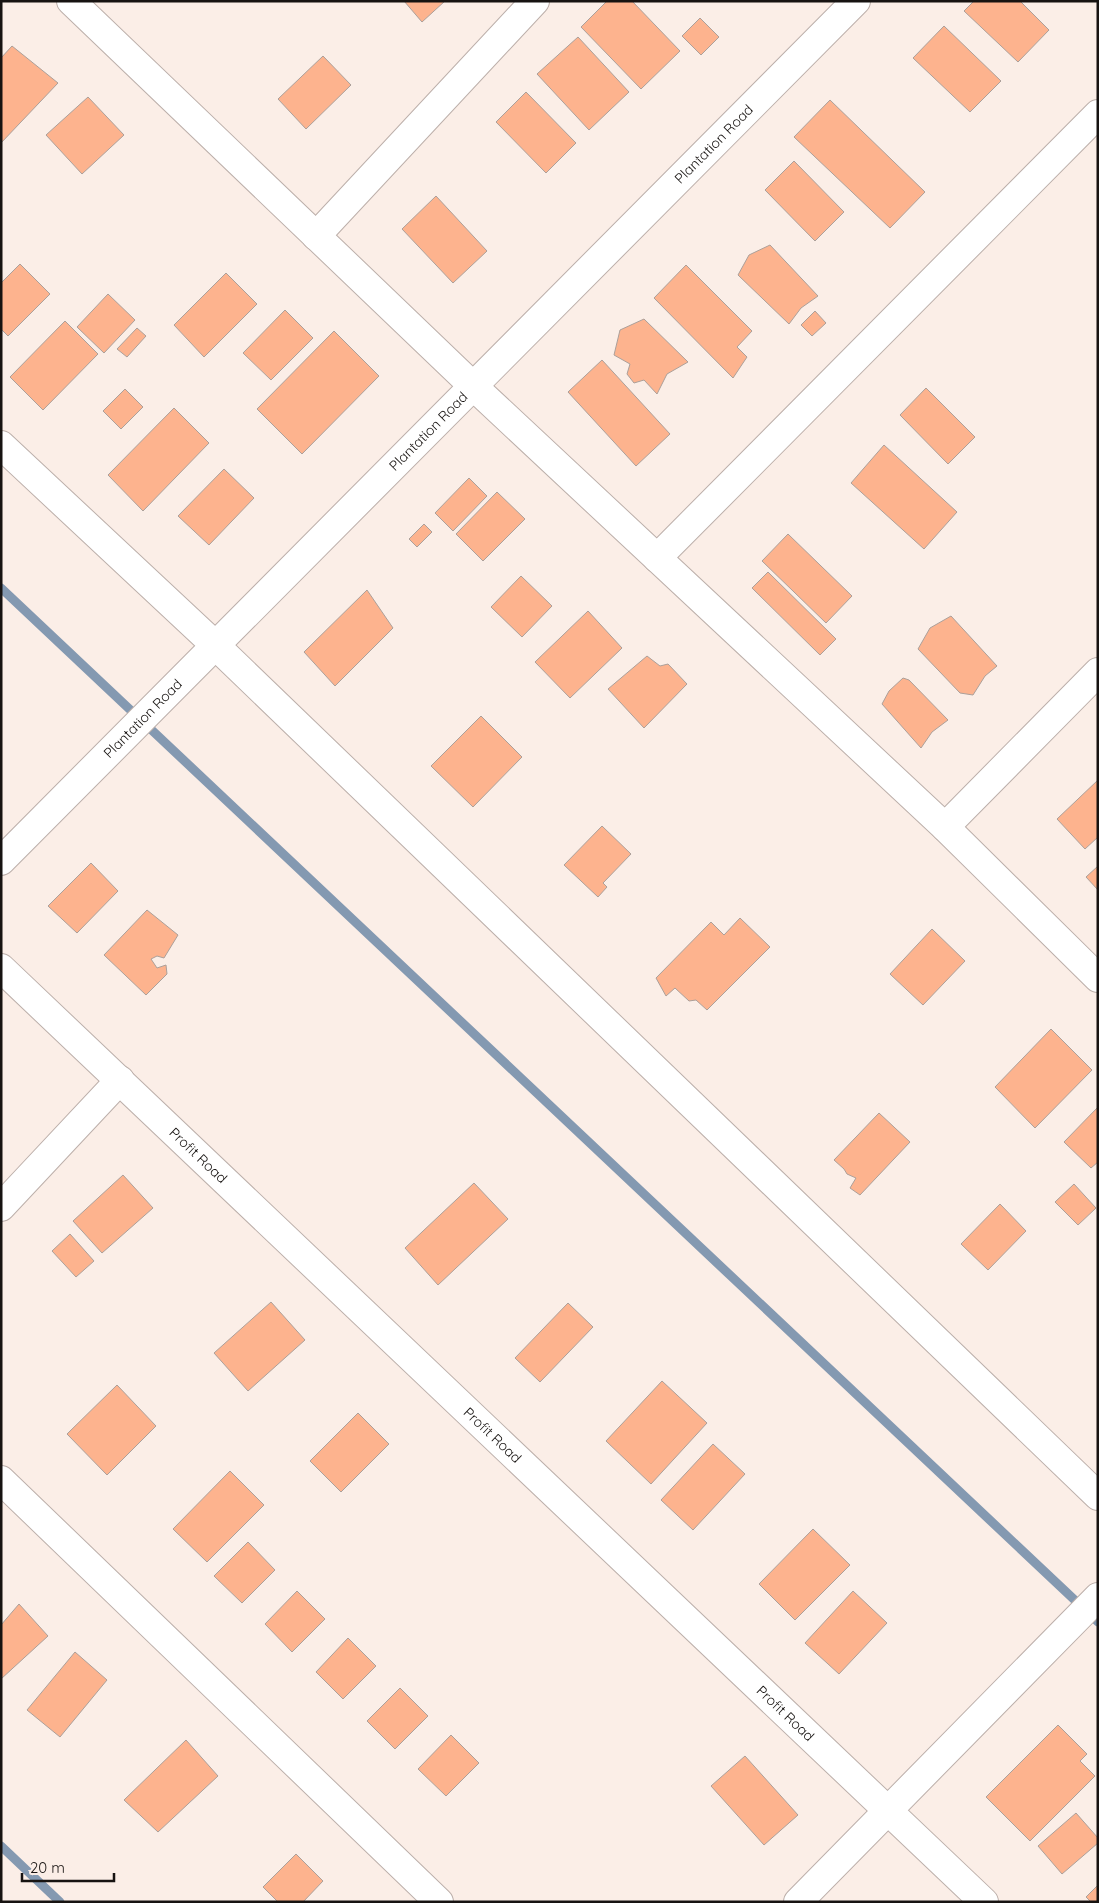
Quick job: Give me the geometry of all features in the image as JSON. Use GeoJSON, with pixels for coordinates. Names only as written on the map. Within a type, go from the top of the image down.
{"type":"FeatureCollection","features":[{"type":"Feature","properties":{"kind":"street"},"geometry":{"type":"LineString","coordinates":[[71,1],[473,386],[945,827],[1098,978]]}},
{"type":"Feature","properties":{"kind":"street"},"geometry":{"type":"LineString","coordinates":[[316,236],[535,1]]}},
{"type":"Feature","properties":{"kind":"street","name":"Plantation Road"},"geometry":{"type":"LineString","coordinates":[[1,861],[856,1]]}},
{"type":"Feature","properties":{"kind":"street"},"geometry":{"type":"LineString","coordinates":[[657,558],[1098,114]]}},
{"type":"Feature","properties":{"kind":"street"},"geometry":{"type":"LineString","coordinates":[[1,445],[215,645],[1098,1496]]}},
{"type":"Feature","properties":{"kind":"street"},"geometry":{"type":"LineString","coordinates":[[945,827],[1098,672]]}},
{"type":"Feature","properties":{"kind":"street","name":"Profit Road"},"geometry":{"type":"LineString","coordinates":[[1,968],[984,1902]]}},
{"type":"Feature","properties":{"kind":"street"},"geometry":{"type":"LineString","coordinates":[[1,1206],[120,1080]]}},
{"type":"Feature","properties":{"kind":"street"},"geometry":{"type":"LineString","coordinates":[[1,1480],[439,1902]]}},
{"type":"Feature","properties":{"kind":"street"},"geometry":{"type":"LineString","coordinates":[[798,1902],[1098,1597]]}},
{"type":"Feature","properties":{"kind":"building"},"geometry":{"type":"Polygon","coordinates":[[[404,1],[445,1],[422,22],[404,1]]]}},
{"type":"Feature","properties":{"kind":"building"},"geometry":{"type":"Polygon","coordinates":[[[607,1],[632,1],[680,51],[641,89],[581,27],[607,1]]]}},
{"type":"Feature","properties":{"kind":"building"},"geometry":{"type":"Polygon","coordinates":[[[974,1],[1020,1],[1049,30],[1018,62],[964,11],[974,1]]]}},
{"type":"Feature","properties":{"kind":"building"},"geometry":{"type":"Polygon","coordinates":[[[700,18],[719,37],[701,55],[682,36],[700,18]]]}},
{"type":"Feature","properties":{"kind":"building"},"geometry":{"type":"Polygon","coordinates":[[[944,26],[1001,81],[970,112],[913,58],[944,26]]]}},
{"type":"Feature","properties":{"kind":"building"},"geometry":{"type":"Polygon","coordinates":[[[578,37],[629,92],[589,130],[537,74],[578,37]]]}},
{"type":"Feature","properties":{"kind":"building"},"geometry":{"type":"Polygon","coordinates":[[[12,46],[58,83],[1,143],[1,58],[12,46]]]}},
{"type":"Feature","properties":{"kind":"building"},"geometry":{"type":"Polygon","coordinates":[[[323,56],[351,85],[306,129],[278,99],[323,56]]]}},
{"type":"Feature","properties":{"kind":"building"},"geometry":{"type":"Polygon","coordinates":[[[526,92],[576,143],[546,173],[496,122],[526,92]]]}},
{"type":"Feature","properties":{"kind":"building"},"geometry":{"type":"Polygon","coordinates":[[[88,97],[124,135],[82,174],[46,135],[88,97]]]}},
{"type":"Feature","properties":{"kind":"building"},"geometry":{"type":"Polygon","coordinates":[[[830,100],[925,192],[890,228],[794,137],[830,100]]]}},
{"type":"Feature","properties":{"kind":"building"},"geometry":{"type":"Polygon","coordinates":[[[794,161],[844,212],[815,241],[765,190],[794,161]]]}},
{"type":"Feature","properties":{"kind":"building"},"geometry":{"type":"Polygon","coordinates":[[[436,196],[487,251],[453,283],[402,229],[436,196]]]}},
{"type":"Feature","properties":{"kind":"building"},"geometry":{"type":"Polygon","coordinates":[[[770,245],[818,296],[801,308],[789,324],[738,275],[749,255],[770,245]]]}},
{"type":"Feature","properties":{"kind":"building"},"geometry":{"type":"Polygon","coordinates":[[[20,264],[50,294],[8,336],[1,329],[1,283],[20,264]]]}},
{"type":"Feature","properties":{"kind":"building"},"geometry":{"type":"Polygon","coordinates":[[[686,265],[752,331],[737,347],[747,357],[733,378],[654,298],[686,265]]]}},
{"type":"Feature","properties":{"kind":"building"},"geometry":{"type":"Polygon","coordinates":[[[226,273],[257,304],[204,357],[174,325],[226,273]]]}},
{"type":"Feature","properties":{"kind":"building"},"geometry":{"type":"Polygon","coordinates":[[[108,294],[135,320],[104,353],[77,327],[108,294]]]}},
{"type":"Feature","properties":{"kind":"building"},"geometry":{"type":"Polygon","coordinates":[[[285,310],[313,338],[271,380],[243,353],[285,310]]]}},
{"type":"Feature","properties":{"kind":"building"},"geometry":{"type":"Polygon","coordinates":[[[815,311],[826,323],[812,336],[801,325],[815,311]]]}},
{"type":"Feature","properties":{"kind":"building"},"geometry":{"type":"Polygon","coordinates":[[[644,319],[688,362],[667,374],[657,394],[644,380],[634,383],[627,374],[630,364],[614,355],[620,330],[644,319]]]}},
{"type":"Feature","properties":{"kind":"building"},"geometry":{"type":"Polygon","coordinates":[[[65,321],[98,354],[43,410],[10,377],[65,321]]]}},
{"type":"Feature","properties":{"kind":"building"},"geometry":{"type":"Polygon","coordinates":[[[137,328],[146,336],[127,357],[117,349],[137,328]]]}},
{"type":"Feature","properties":{"kind":"building"},"geometry":{"type":"Polygon","coordinates":[[[334,331],[379,376],[302,454],[257,409],[334,331]]]}},
{"type":"Feature","properties":{"kind":"building"},"geometry":{"type":"Polygon","coordinates":[[[602,360],[670,434],[636,466],[568,392],[602,360]]]}},
{"type":"Feature","properties":{"kind":"building"},"geometry":{"type":"Polygon","coordinates":[[[926,388],[975,437],[948,464],[900,415],[926,388]]]}},
{"type":"Feature","properties":{"kind":"building"},"geometry":{"type":"Polygon","coordinates":[[[125,389],[143,407],[121,429],[103,411],[125,389]]]}},
{"type":"Feature","properties":{"kind":"building"},"geometry":{"type":"Polygon","coordinates":[[[174,408],[209,443],[143,511],[108,475],[174,408]]]}},
{"type":"Feature","properties":{"kind":"building"},"geometry":{"type":"Polygon","coordinates":[[[884,445],[957,512],[924,549],[851,483],[884,445]]]}},
{"type":"Feature","properties":{"kind":"building"},"geometry":{"type":"Polygon","coordinates":[[[224,469],[254,498],[209,545],[178,516],[224,469]]]}},
{"type":"Feature","properties":{"kind":"building"},"geometry":{"type":"Polygon","coordinates":[[[469,478],[487,496],[453,531],[435,513],[469,478]]]}},
{"type":"Feature","properties":{"kind":"building"},"geometry":{"type":"Polygon","coordinates":[[[497,492],[525,519],[483,561],[456,534],[497,492]]]}},
{"type":"Feature","properties":{"kind":"building"},"geometry":{"type":"Polygon","coordinates":[[[424,524],[432,532],[417,547],[409,539],[424,524]]]}},
{"type":"Feature","properties":{"kind":"building"},"geometry":{"type":"Polygon","coordinates":[[[788,534],[852,596],[826,623],[762,561],[788,534]]]}},
{"type":"Feature","properties":{"kind":"building"},"geometry":{"type":"Polygon","coordinates":[[[768,572],[836,639],[820,655],[752,588],[768,572]]]}},
{"type":"Feature","properties":{"kind":"building"},"geometry":{"type":"Polygon","coordinates":[[[521,576],[552,606],[522,637],[491,607],[521,576]]]}},
{"type":"Feature","properties":{"kind":"building"},"geometry":{"type":"Polygon","coordinates":[[[367,590],[393,628],[335,686],[304,652],[367,590]]]}},
{"type":"Feature","properties":{"kind":"building"},"geometry":{"type":"Polygon","coordinates":[[[588,611],[622,648],[570,698],[535,662],[588,611]]]}},
{"type":"Feature","properties":{"kind":"building"},"geometry":{"type":"Polygon","coordinates":[[[951,616],[997,666],[985,676],[973,695],[960,693],[918,649],[930,628],[951,616]]]}},
{"type":"Feature","properties":{"kind":"building"},"geometry":{"type":"Polygon","coordinates":[[[647,656],[660,666],[668,664],[687,684],[644,728],[608,689],[647,656]]]}},
{"type":"Feature","properties":{"kind":"building"},"geometry":{"type":"Polygon","coordinates":[[[903,678],[909,680],[948,720],[932,732],[921,748],[882,704],[889,691],[903,678]]]}},
{"type":"Feature","properties":{"kind":"building"},"geometry":{"type":"Polygon","coordinates":[[[481,716],[522,757],[473,807],[431,766],[481,716]]]}},
{"type":"Feature","properties":{"kind":"building"},"geometry":{"type":"Polygon","coordinates":[[[1098,780],[1098,837],[1085,849],[1057,819],[1098,780]]]}},
{"type":"Feature","properties":{"kind":"building"},"geometry":{"type":"Polygon","coordinates":[[[602,826],[631,854],[603,883],[607,887],[598,897],[564,865],[602,826]]]}},
{"type":"Feature","properties":{"kind":"building"},"geometry":{"type":"Polygon","coordinates":[[[91,863],[118,891],[77,933],[48,906],[91,863]]]}},
{"type":"Feature","properties":{"kind":"building"},"geometry":{"type":"Polygon","coordinates":[[[1098,866],[1098,890],[1086,877],[1098,866]]]}},
{"type":"Feature","properties":{"kind":"building"},"geometry":{"type":"Polygon","coordinates":[[[147,910],[178,935],[164,958],[157,956],[151,959],[157,968],[166,965],[167,974],[146,995],[104,955],[147,910]]]}},
{"type":"Feature","properties":{"kind":"building"},"geometry":{"type":"Polygon","coordinates":[[[740,918],[770,947],[707,1010],[696,1000],[689,1001],[675,988],[666,996],[656,978],[711,922],[724,935],[740,918]]]}},
{"type":"Feature","properties":{"kind":"building"},"geometry":{"type":"Polygon","coordinates":[[[932,929],[965,961],[923,1005],[890,974],[932,929]]]}},
{"type":"Feature","properties":{"kind":"building"},"geometry":{"type":"Polygon","coordinates":[[[1051,1029],[1092,1070],[1035,1128],[995,1087],[1051,1029]]]}},
{"type":"Feature","properties":{"kind":"building"},"geometry":{"type":"Polygon","coordinates":[[[1098,1107],[1098,1162],[1091,1168],[1064,1142],[1098,1107]]]}},
{"type":"Feature","properties":{"kind":"building"},"geometry":{"type":"Polygon","coordinates":[[[879,1113],[910,1142],[860,1195],[850,1188],[856,1178],[847,1174],[834,1160],[879,1113]]]}},
{"type":"Feature","properties":{"kind":"building"},"geometry":{"type":"Polygon","coordinates":[[[123,1175],[153,1208],[102,1253],[73,1221],[123,1175]]]}},
{"type":"Feature","properties":{"kind":"building"},"geometry":{"type":"Polygon","coordinates":[[[474,1183],[508,1219],[438,1285],[405,1248],[474,1183]]]}},
{"type":"Feature","properties":{"kind":"building"},"geometry":{"type":"Polygon","coordinates":[[[1074,1184],[1096,1208],[1078,1225],[1055,1202],[1074,1184]]]}},
{"type":"Feature","properties":{"kind":"building"},"geometry":{"type":"Polygon","coordinates":[[[1000,1204],[1026,1231],[988,1270],[961,1244],[1000,1204]]]}},
{"type":"Feature","properties":{"kind":"building"},"geometry":{"type":"Polygon","coordinates":[[[70,1234],[94,1261],[76,1277],[52,1251],[70,1234]]]}},
{"type":"Feature","properties":{"kind":"building"},"geometry":{"type":"Polygon","coordinates":[[[271,1302],[305,1340],[248,1391],[214,1353],[271,1302]]]}},
{"type":"Feature","properties":{"kind":"building"},"geometry":{"type":"Polygon","coordinates":[[[568,1303],[593,1327],[540,1382],[515,1358],[568,1303]]]}},
{"type":"Feature","properties":{"kind":"building"},"geometry":{"type":"Polygon","coordinates":[[[662,1381],[707,1423],[651,1484],[606,1441],[662,1381]]]}},
{"type":"Feature","properties":{"kind":"building"},"geometry":{"type":"Polygon","coordinates":[[[117,1385],[156,1426],[107,1475],[67,1434],[117,1385]]]}},
{"type":"Feature","properties":{"kind":"building"},"geometry":{"type":"Polygon","coordinates":[[[358,1413],[389,1444],[341,1492],[310,1461],[358,1413]]]}},
{"type":"Feature","properties":{"kind":"building"},"geometry":{"type":"Polygon","coordinates":[[[713,1444],[745,1474],[693,1530],[661,1500],[713,1444]]]}},
{"type":"Feature","properties":{"kind":"building"},"geometry":{"type":"Polygon","coordinates":[[[230,1471],[264,1505],[207,1562],[173,1529],[230,1471]]]}},
{"type":"Feature","properties":{"kind":"building"},"geometry":{"type":"Polygon","coordinates":[[[813,1529],[850,1565],[795,1620],[759,1584],[813,1529]]]}},
{"type":"Feature","properties":{"kind":"building"},"geometry":{"type":"Polygon","coordinates":[[[248,1542],[275,1570],[242,1603],[214,1576],[248,1542]]]}},
{"type":"Feature","properties":{"kind":"building"},"geometry":{"type":"Polygon","coordinates":[[[297,1591],[325,1619],[292,1652],[265,1624],[297,1591]]]}},
{"type":"Feature","properties":{"kind":"building"},"geometry":{"type":"Polygon","coordinates":[[[853,1591],[887,1623],[839,1674],[805,1643],[853,1591]]]}},
{"type":"Feature","properties":{"kind":"building"},"geometry":{"type":"Polygon","coordinates":[[[19,1604],[48,1636],[1,1679],[1,1625],[19,1604]]]}},
{"type":"Feature","properties":{"kind":"building"},"geometry":{"type":"Polygon","coordinates":[[[348,1638],[376,1666],[343,1699],[316,1672],[348,1638]]]}},
{"type":"Feature","properties":{"kind":"building"},"geometry":{"type":"Polygon","coordinates":[[[75,1652],[107,1680],[60,1737],[27,1710],[75,1652]]]}},
{"type":"Feature","properties":{"kind":"building"},"geometry":{"type":"Polygon","coordinates":[[[400,1688],[428,1716],[395,1749],[367,1721],[400,1688]]]}},
{"type":"Feature","properties":{"kind":"building"},"geometry":{"type":"Polygon","coordinates":[[[1058,1725],[1087,1754],[1080,1761],[1095,1776],[1030,1841],[986,1797],[1058,1725]]]}},
{"type":"Feature","properties":{"kind":"building"},"geometry":{"type":"Polygon","coordinates":[[[451,1735],[479,1763],[446,1796],[418,1769],[451,1735]]]}},
{"type":"Feature","properties":{"kind":"building"},"geometry":{"type":"Polygon","coordinates":[[[186,1740],[218,1776],[158,1832],[124,1800],[186,1740]]]}},
{"type":"Feature","properties":{"kind":"building"},"geometry":{"type":"Polygon","coordinates":[[[745,1756],[798,1815],[764,1845],[711,1786],[745,1756]]]}},
{"type":"Feature","properties":{"kind":"building"},"geometry":{"type":"Polygon","coordinates":[[[1076,1813],[1098,1838],[1098,1843],[1062,1874],[1038,1846],[1076,1813]]]}},
{"type":"Feature","properties":{"kind":"building"},"geometry":{"type":"Polygon","coordinates":[[[296,1854],[323,1881],[303,1902],[278,1902],[263,1887],[296,1854]]]}},
{"type":"Feature","properties":{"kind":"building"},"geometry":{"type":"Polygon","coordinates":[[[1098,1885],[1098,1902],[1091,1902],[1086,1897],[1098,1885]]]}},
{"type":"Feature","properties":{"kind":"waterway"},"geometry":{"type":"LineString","coordinates":[[1,588],[1098,1622]]}},
{"type":"Feature","properties":{"kind":"waterway"},"geometry":{"type":"LineString","coordinates":[[1,1846],[60,1902]]}}]}
